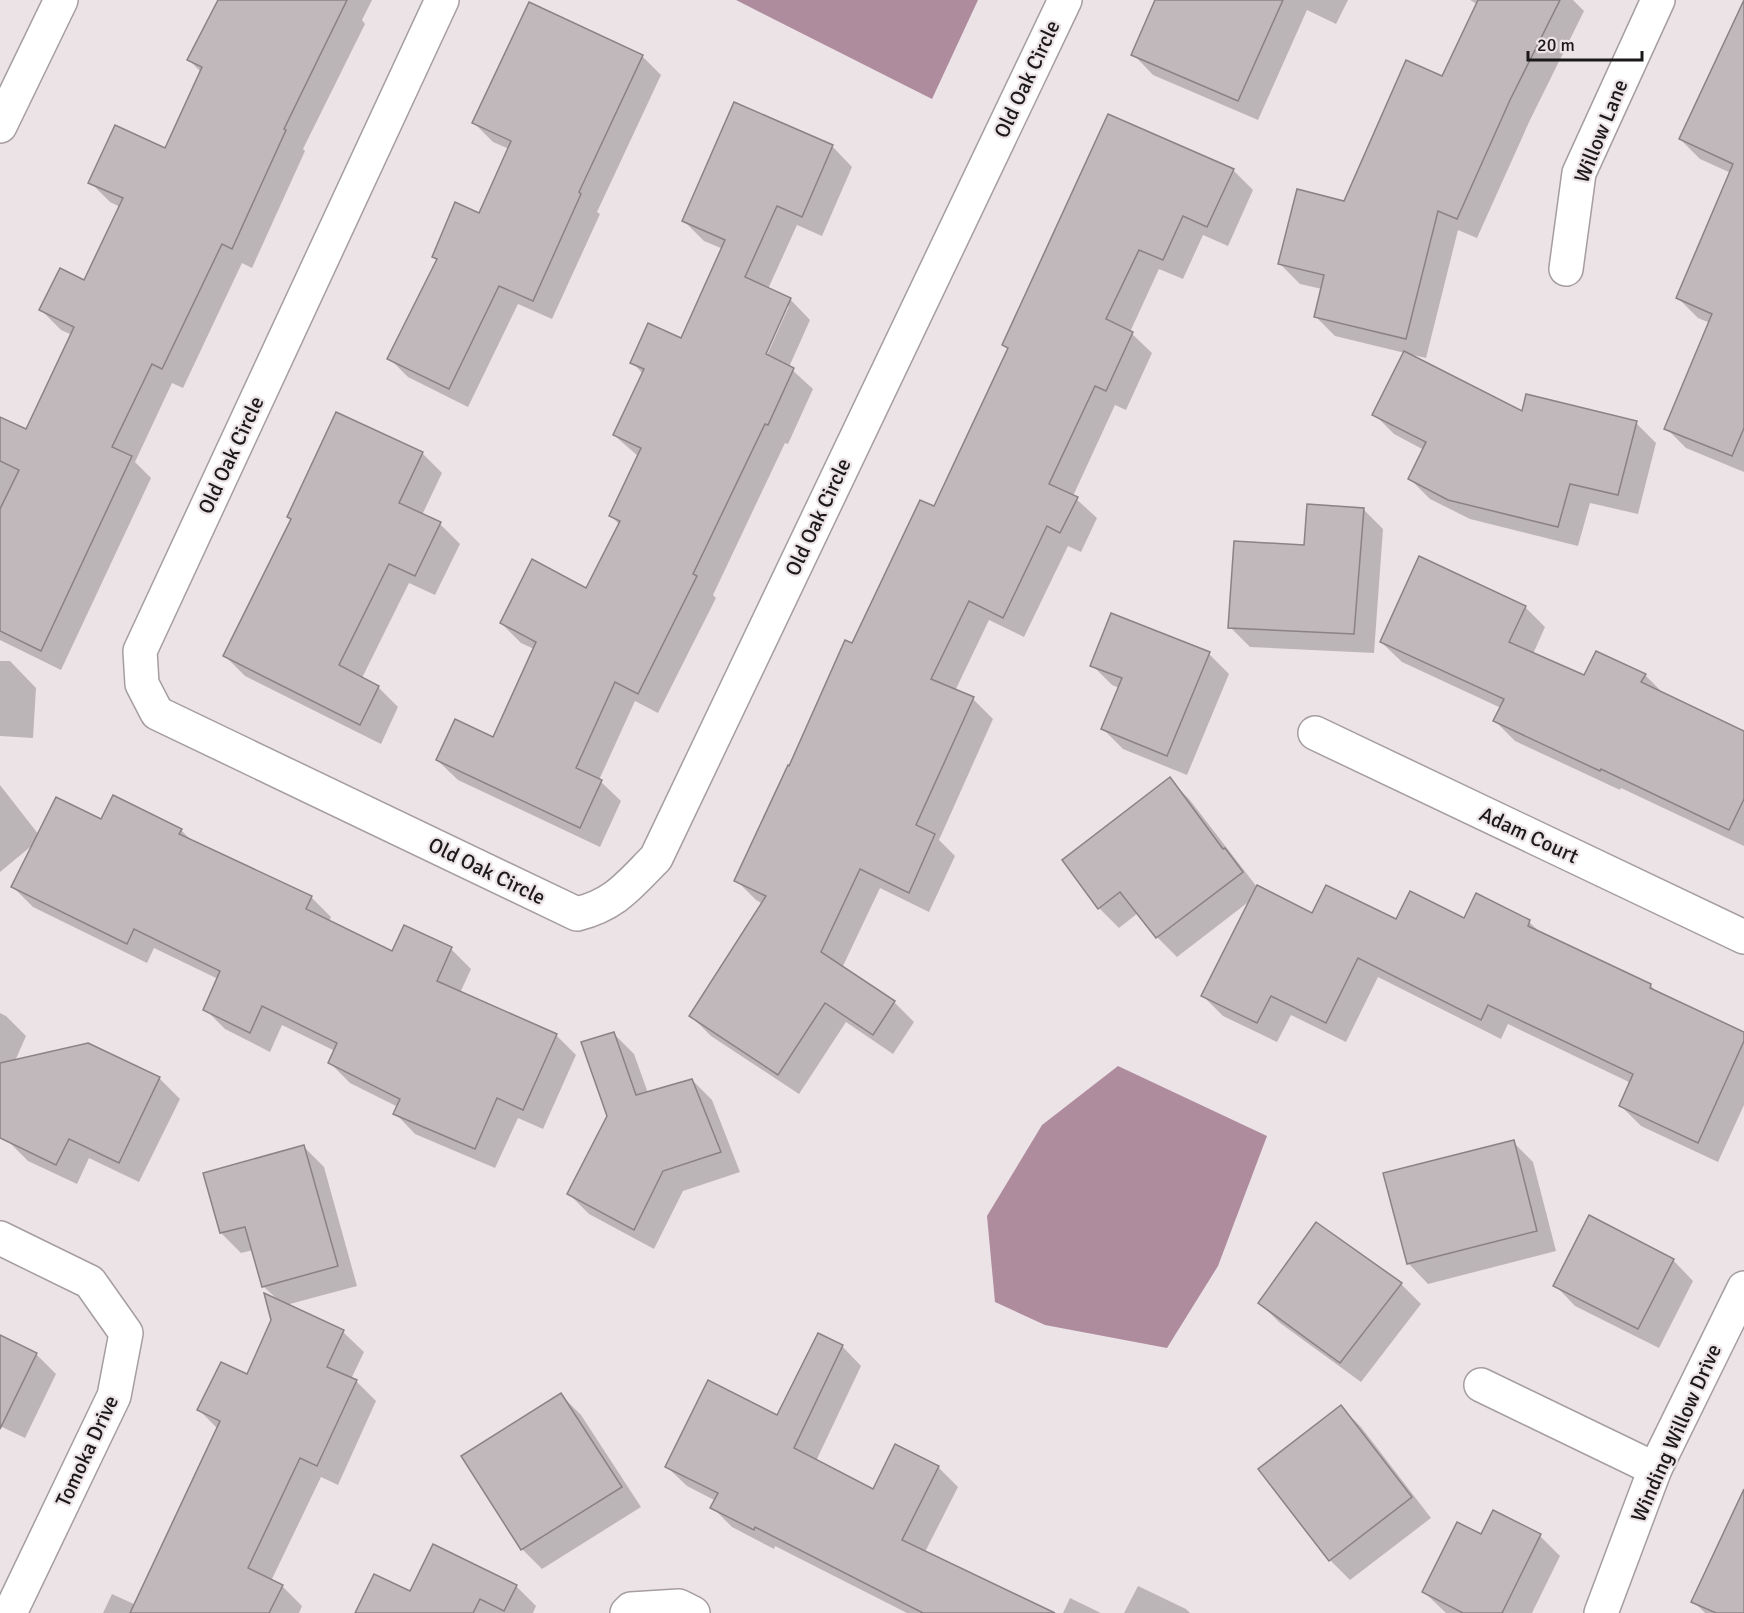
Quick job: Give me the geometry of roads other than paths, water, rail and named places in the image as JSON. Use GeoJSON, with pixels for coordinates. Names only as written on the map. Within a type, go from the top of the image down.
{"type":"FeatureCollection","features":[{"type":"Feature","properties":{"kind":"street"},"geometry":{"type":"LineString","coordinates":[[0,126],[61,0]]}},
{"type":"Feature","properties":{"kind":"street","name":"Old Oak Circle"},"geometry":{"type":"LineString","coordinates":[[442,0],[140,651],[142,684],[157,713],[577,914],[597,909],[618,897],[656,858],[1065,0]]}},
{"type":"Feature","properties":{"kind":"street","name":"Willow Lane"},"geometry":{"type":"LineString","coordinates":[[1566,269],[1579,173],[1659,0]]}},
{"type":"Feature","properties":{"kind":"street","name":"Adam Court"},"geometry":{"type":"LineString","coordinates":[[1315,733],[1744,937]]}},
{"type":"Feature","properties":{"kind":"street","name":"Tomoka Drive"},"geometry":{"type":"LineString","coordinates":[[0,1238],[90,1282],[126,1332],[114,1396],[10,1613]]}},
{"type":"Feature","properties":{"kind":"street","name":"Winding Willow Drive"},"geometry":{"type":"LineString","coordinates":[[1601,1613],[1655,1469],[1744,1288]]}},
{"type":"Feature","properties":{"kind":"street"},"geometry":{"type":"LineString","coordinates":[[1481,1385],[1655,1469]]}},
{"type":"Feature","properties":{"kind":"street"},"geometry":{"type":"LineString","coordinates":[[629,1611],[679,1606],[693,1613]]}}]}
